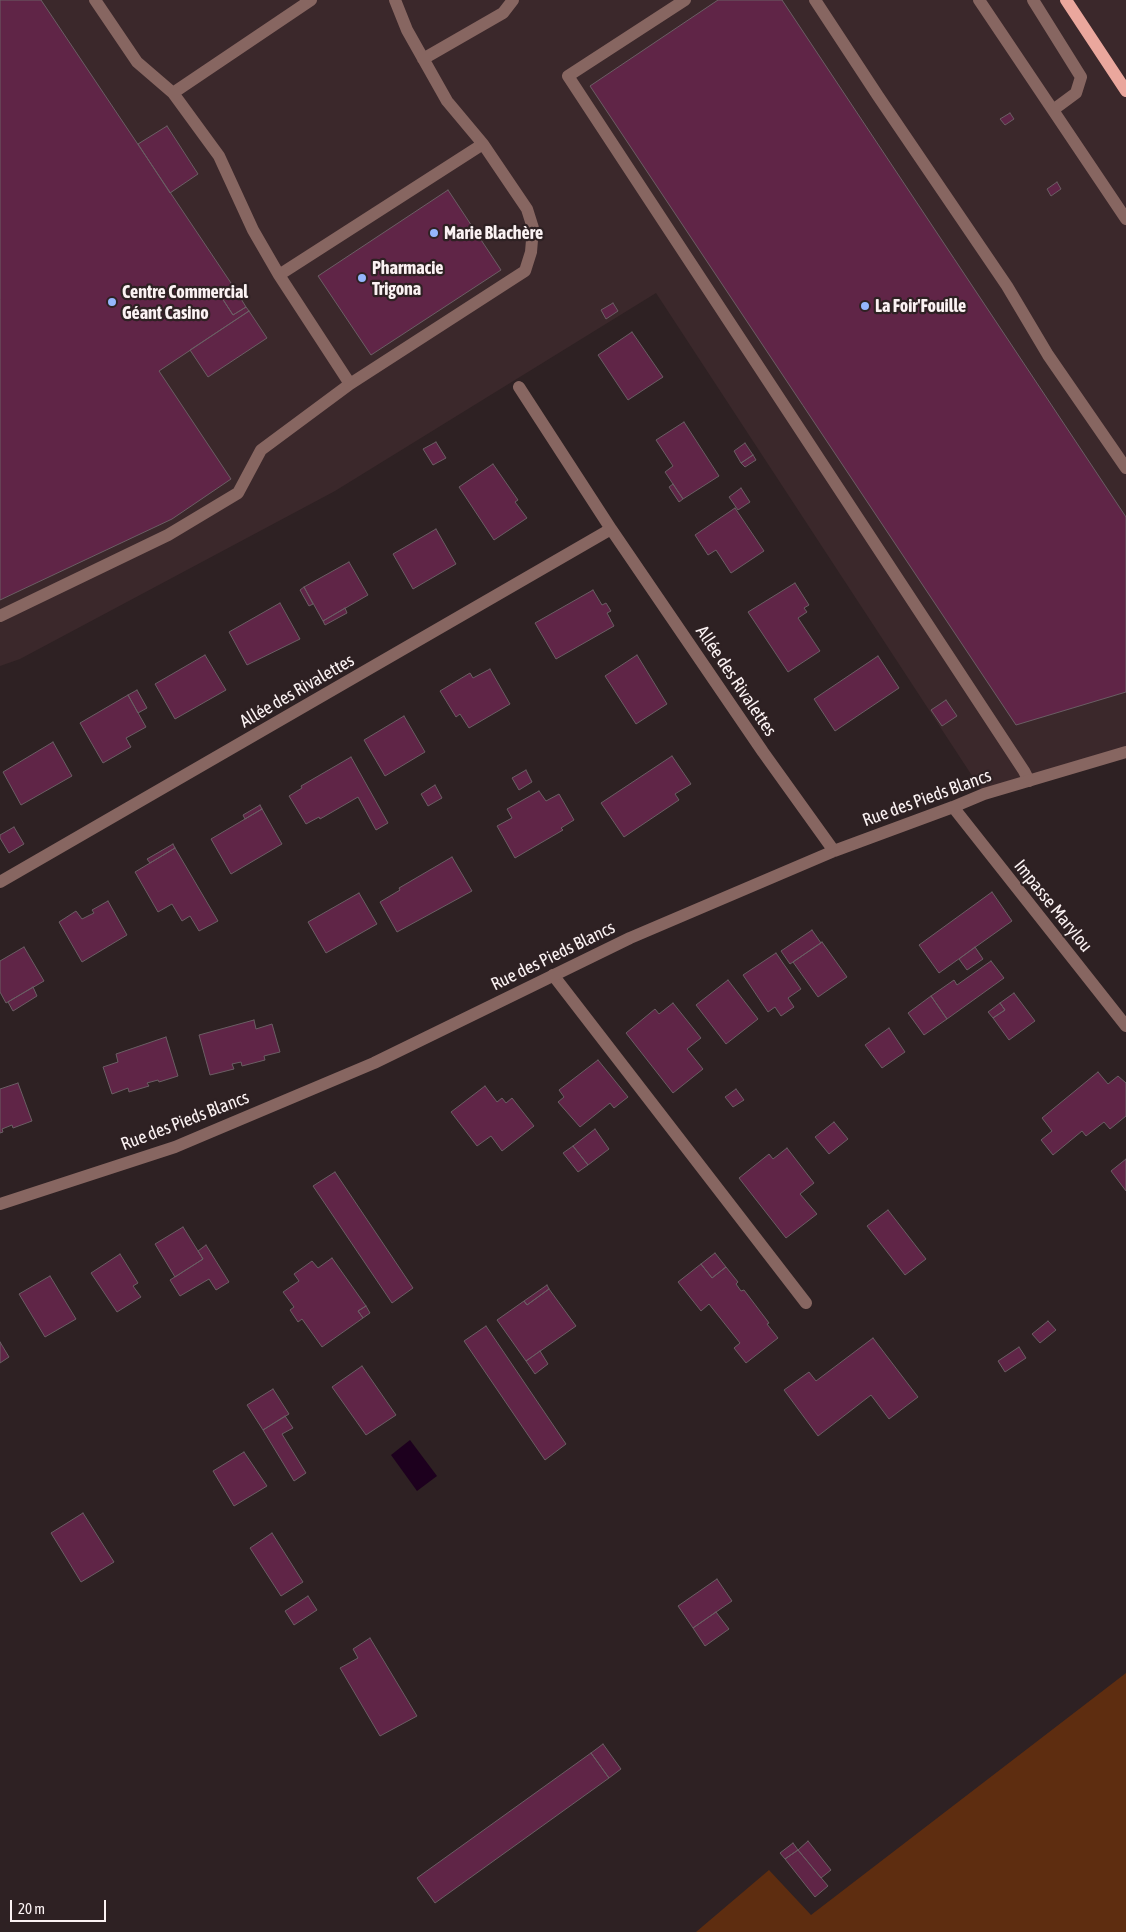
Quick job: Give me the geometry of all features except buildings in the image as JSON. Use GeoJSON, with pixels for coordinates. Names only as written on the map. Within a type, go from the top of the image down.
{"type":"FeatureCollection","features":[{"type":"Feature","properties":{"kind":"main road"},"geometry":{"type":"LineString","coordinates":[[1066,0],[1126,91]]}},
{"type":"Feature","properties":{"kind":"street"},"geometry":{"type":"LineString","coordinates":[[95,0],[137,62],[173,93],[219,156],[253,230],[279,275],[350,384]]}},
{"type":"Feature","properties":{"kind":"street"},"geometry":{"type":"LineString","coordinates":[[173,93],[311,0]]}},
{"type":"Feature","properties":{"kind":"street"},"geometry":{"type":"LineString","coordinates":[[0,616],[168,535],[238,493],[261,450],[350,384],[525,270],[531,252],[533,228],[527,209],[483,144],[447,101],[407,30],[395,0]]}},
{"type":"Feature","properties":{"kind":"street"},"geometry":{"type":"LineString","coordinates":[[423,59],[503,13],[513,0]]}},
{"type":"Feature","properties":{"kind":"street"},"geometry":{"type":"LineString","coordinates":[[685,0],[568,76],[1019,762],[1029,781]]}},
{"type":"Feature","properties":{"kind":"street"},"geometry":{"type":"LineString","coordinates":[[815,0],[1007,286],[1048,354],[1126,468]]}},
{"type":"Feature","properties":{"kind":"street"},"geometry":{"type":"LineString","coordinates":[[979,0],[1126,220]]}},
{"type":"Feature","properties":{"kind":"street"},"geometry":{"type":"LineString","coordinates":[[1033,0],[1081,77],[1076,93],[1053,110]]}},
{"type":"Feature","properties":{"kind":"street"},"geometry":{"type":"LineString","coordinates":[[279,275],[483,144]]}},
{"type":"Feature","properties":{"kind":"street","name":"Allée des Rivalettes"},"geometry":{"type":"LineString","coordinates":[[519,386],[611,529],[763,752],[834,851]]}},
{"type":"Feature","properties":{"kind":"street","name":"Allée des Rivalettes"},"geometry":{"type":"LineString","coordinates":[[0,882],[611,529]]}},
{"type":"Feature","properties":{"kind":"street","name":"Rue des Pieds Blancs"},"geometry":{"type":"LineString","coordinates":[[0,1204],[175,1147],[374,1063],[639,934],[834,851],[984,794],[1126,752]]}},
{"type":"Feature","properties":{"kind":"street","name":"Impasse Marylou"},"geometry":{"type":"LineString","coordinates":[[953,807],[1126,1026]]}},
{"type":"Feature","properties":{"kind":"street"},"geometry":{"type":"LineString","coordinates":[[553,976],[806,1303]]}},
{"type":"Feature","properties":{"kind":"shaded area"},"geometry":{"type":"Polygon","coordinates":[[[0,0],[1126,0],[1126,752],[984,794],[656,293],[335,491],[20,659],[0,666],[0,0]]]}},
{"type":"Feature","properties":{"kind":"shaded area"},"geometry":{"type":"Polygon","coordinates":[[[410,1440],[437,1476],[417,1491],[391,1455],[410,1440]]]}},
{"type":"Feature","properties":{"kind":"shaded area"},"geometry":{"type":"Polygon","coordinates":[[[1126,1673],[1126,1932],[696,1932],[769,1870],[811,1915],[1126,1673]]]}},
{"type":"Feature","properties":{"kind":"place","name":"Marie Blachère"},"geometry":{"type":"Point","coordinates":[434,233]}},
{"type":"Feature","properties":{"kind":"place","name":"Pharmacie Trigona"},"geometry":{"type":"Point","coordinates":[362,278]}},
{"type":"Feature","properties":{"kind":"place","name":"Centre Commercial Géant Casino"},"geometry":{"type":"Point","coordinates":[112,302]}},
{"type":"Feature","properties":{"kind":"place","name":"La Foir'Fouille"},"geometry":{"type":"Point","coordinates":[865,306]}}]}
